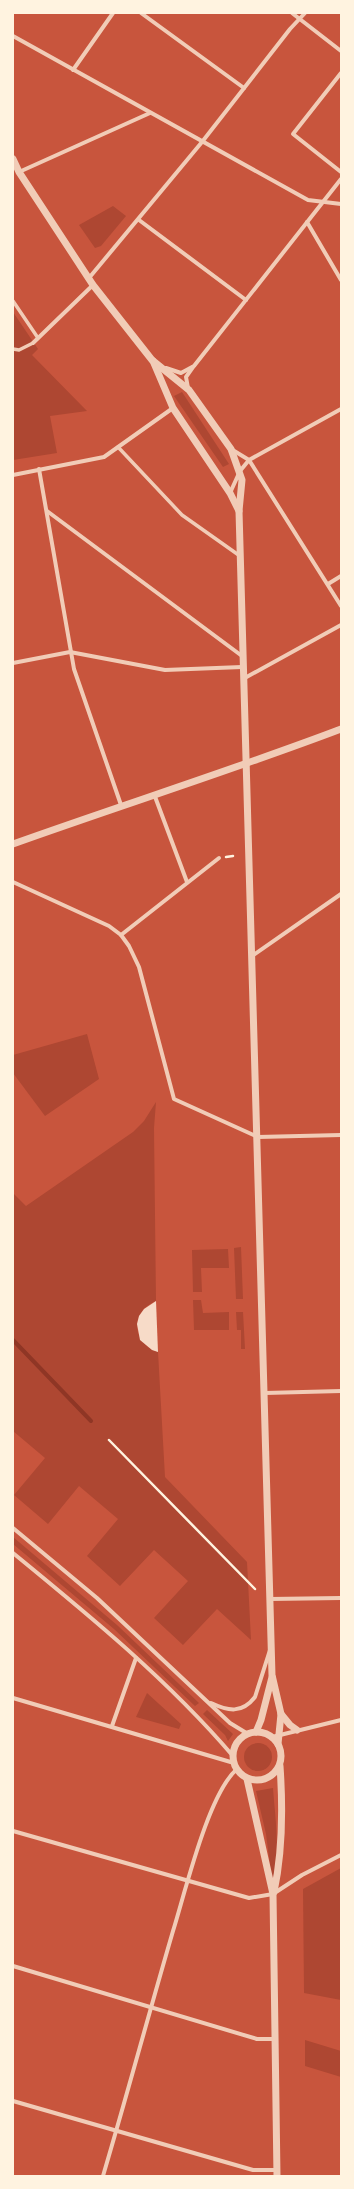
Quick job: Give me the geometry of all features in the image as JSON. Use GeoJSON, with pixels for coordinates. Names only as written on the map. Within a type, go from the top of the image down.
{"type":"FeatureCollection","features":[{"type":"Feature","properties":{"kind":"street"},"geometry":{"type":"LineString","coordinates":[[73,70],[113,13]]}},
{"type":"Feature","properties":{"kind":"street"},"geometry":{"type":"LineString","coordinates":[[141,13],[244,88]]}},
{"type":"Feature","properties":{"kind":"street"},"geometry":{"type":"LineString","coordinates":[[292,13],[341,51]]}},
{"type":"Feature","properties":{"kind":"street"},"geometry":{"type":"LineString","coordinates":[[13,349],[19,350],[33,343],[91,281],[305,13]]}},
{"type":"Feature","properties":{"kind":"street"},"geometry":{"type":"LineString","coordinates":[[13,36],[308,200],[341,204]]}},
{"type":"Feature","properties":{"kind":"street"},"geometry":{"type":"LineString","coordinates":[[341,73],[293,134],[341,172]]}},
{"type":"Feature","properties":{"kind":"street"},"geometry":{"type":"LineString","coordinates":[[16,170],[150,113]]}},
{"type":"Feature","properties":{"kind":"street"},"geometry":{"type":"LineString","coordinates":[[13,159],[16,170],[91,281],[152,360],[189,390]]}},
{"type":"Feature","properties":{"kind":"street"},"geometry":{"type":"LineString","coordinates":[[297,1730],[290,1725],[281,1714],[272,1675],[258,1137],[242,666],[239,511],[242,480],[231,449],[189,390],[186,383],[186,376],[308,222],[322,202],[341,180]]}},
{"type":"Feature","properties":{"kind":"street"},"geometry":{"type":"LineString","coordinates":[[139,220],[246,300]]}},
{"type":"Feature","properties":{"kind":"street"},"geometry":{"type":"LineString","coordinates":[[308,222],[341,280]]}},
{"type":"Feature","properties":{"kind":"street"},"geometry":{"type":"LineString","coordinates":[[13,301],[38,338]]}},
{"type":"Feature","properties":{"kind":"street"},"geometry":{"type":"LineString","coordinates":[[152,360],[170,370],[181,373],[194,366]]}},
{"type":"Feature","properties":{"kind":"street"},"geometry":{"type":"LineString","coordinates":[[152,360],[173,408],[230,493],[239,511]]}},
{"type":"Feature","properties":{"kind":"street"},"geometry":{"type":"LineString","coordinates":[[13,474],[104,457],[173,408]]}},
{"type":"Feature","properties":{"kind":"street"},"geometry":{"type":"LineString","coordinates":[[230,493],[240,471],[250,460],[341,409]]}},
{"type":"Feature","properties":{"kind":"street"},"geometry":{"type":"LineString","coordinates":[[118,447],[182,515],[240,556]]}},
{"type":"Feature","properties":{"kind":"street"},"geometry":{"type":"LineString","coordinates":[[231,449],[250,460],[341,606]]}},
{"type":"Feature","properties":{"kind":"street"},"geometry":{"type":"LineString","coordinates":[[39,469],[74,669],[122,805]]}},
{"type":"Feature","properties":{"kind":"street"},"geometry":{"type":"LineString","coordinates":[[46,511],[242,656]]}},
{"type":"Feature","properties":{"kind":"street"},"geometry":{"type":"LineString","coordinates":[[328,584],[341,576]]}},
{"type":"Feature","properties":{"kind":"street"},"geometry":{"type":"LineString","coordinates":[[243,680],[341,625]]}},
{"type":"Feature","properties":{"kind":"street"},"geometry":{"type":"LineString","coordinates":[[13,663],[70,652],[165,670],[242,666]]}},
{"type":"Feature","properties":{"kind":"street"},"geometry":{"type":"LineString","coordinates":[[13,844],[122,805],[245,764],[341,728]]}},
{"type":"Feature","properties":{"kind":"street"},"geometry":{"type":"LineString","coordinates":[[154,794],[187,882]]}},
{"type":"Feature","properties":{"kind":"street"},"geometry":{"type":"LineString","coordinates":[[121,935],[219,858]]}},
{"type":"Feature","properties":{"kind":"street"},"geometry":{"type":"LineString","coordinates":[[13,882],[88,916],[121,935],[129,946],[139,967],[174,1099],[258,1137],[341,1135]]}},
{"type":"Feature","properties":{"kind":"street"},"geometry":{"type":"LineString","coordinates":[[251,956],[341,894]]}},
{"type":"Feature","properties":{"kind":"street"},"geometry":{"type":"LineString","coordinates":[[265,1393],[341,1391]]}},
{"type":"Feature","properties":{"kind":"street"},"geometry":{"type":"LineString","coordinates":[[13,1528],[97,1598],[230,1722],[248,1734]]}},
{"type":"Feature","properties":{"kind":"street"},"geometry":{"type":"LineString","coordinates":[[13,1553],[96,1622],[195,1714],[247,1779],[273,1894],[277,2173],[253,2170],[116,2132],[13,2101]]}},
{"type":"Feature","properties":{"kind":"street"},"geometry":{"type":"LineString","coordinates":[[270,1599],[341,1598]]}},
{"type":"Feature","properties":{"kind":"street"},"geometry":{"type":"LineString","coordinates":[[208,1701],[231,1710],[244,1708],[249,1704],[258,1687],[272,1644]]}},
{"type":"Feature","properties":{"kind":"street"},"geometry":{"type":"LineString","coordinates":[[112,1726],[136,1658]]}},
{"type":"Feature","properties":{"kind":"street"},"geometry":{"type":"LineString","coordinates":[[256,1732],[261,1720],[272,1675]]}},
{"type":"Feature","properties":{"kind":"street"},"geometry":{"type":"LineString","coordinates":[[13,1698],[234,1763]]}},
{"type":"Feature","properties":{"kind":"street"},"geometry":{"type":"LineString","coordinates":[[273,1894],[280,1863],[282,1825],[280,1766],[282,1751],[275,1736],[281,1714]]}},
{"type":"Feature","properties":{"kind":"street"},"geometry":{"type":"LineString","coordinates":[[103,2176],[187,1882],[219,1793],[234,1763],[237,1743],[248,1734],[256,1732],[262,1732],[275,1736],[341,1720]]}},
{"type":"Feature","properties":{"kind":"street"},"geometry":{"type":"LineString","coordinates":[[247,1779],[263,1780],[270,1778],[280,1766]]}},
{"type":"Feature","properties":{"kind":"street"},"geometry":{"type":"LineString","coordinates":[[13,1831],[187,1882],[249,1898],[273,1894],[302,1875],[341,1855]]}},
{"type":"Feature","properties":{"kind":"street"},"geometry":{"type":"LineString","coordinates":[[13,1966],[257,2039],[275,2039]]}},
{"type":"Feature","properties":{"kind":"path"},"geometry":{"type":"LineString","coordinates":[[109,1440],[255,1589]]}},
{"type":"Feature","properties":{"kind":"shaded area"},"geometry":{"type":"Polygon","coordinates":[[[113,206],[126,216],[101,246],[95,248],[79,225],[113,206]]]}},
{"type":"Feature","properties":{"kind":"shaded area"},"geometry":{"type":"Polygon","coordinates":[[[13,312],[38,349],[32,355],[87,411],[50,416],[57,453],[13,460],[13,312]]]}},
{"type":"Feature","properties":{"kind":"shaded area"},"geometry":{"type":"Polygon","coordinates":[[[182,392],[229,464],[223,467],[174,396],[182,392]]]}},
{"type":"Feature","properties":{"kind":"shaded area"},"geometry":{"type":"Polygon","coordinates":[[[87,1034],[99,1079],[45,1116],[13,1073],[13,1055],[87,1034]]]}},
{"type":"Feature","properties":{"kind":"shaded area"},"geometry":{"type":"Polygon","coordinates":[[[156,1102],[154,1128],[156,1301],[147,1306],[141,1312],[137,1327],[143,1342],[149,1348],[158,1352],[165,1477],[247,1562],[251,1640],[217,1609],[183,1645],[154,1618],[188,1581],[154,1550],[120,1586],[87,1556],[118,1519],[79,1486],[48,1524],[14,1495],[45,1458],[13,1431],[13,1193],[26,1206],[133,1132],[144,1121],[156,1102]]]}},
{"type":"Feature","properties":{"kind":"shaded area"},"geometry":{"type":"Polygon","coordinates":[[[241,1247],[243,1299],[236,1299],[234,1248],[241,1247]]]}},
{"type":"Feature","properties":{"kind":"shaded area"},"geometry":{"type":"Polygon","coordinates":[[[228,1249],[229,1268],[201,1268],[202,1292],[193,1292],[192,1250],[228,1249]]]}},
{"type":"Feature","properties":{"kind":"shaded area"},"geometry":{"type":"Polygon","coordinates":[[[193,1300],[201,1300],[203,1313],[229,1312],[229,1330],[194,1330],[193,1300]]]}},
{"type":"Feature","properties":{"kind":"shaded area"},"geometry":{"type":"Polygon","coordinates":[[[236,1312],[243,1312],[245,1349],[241,1349],[241,1330],[237,1330],[236,1312]]]}},
{"type":"Feature","properties":{"kind":"shaded area"},"geometry":{"type":"Polygon","coordinates":[[[13,1537],[117,1625],[199,1703],[195,1706],[114,1629],[13,1544],[13,1537]]]}},
{"type":"Feature","properties":{"kind":"shaded area"},"geometry":{"type":"Polygon","coordinates":[[[147,1693],[181,1724],[179,1729],[136,1717],[147,1693]]]}},
{"type":"Feature","properties":{"kind":"shaded area"},"geometry":{"type":"Polygon","coordinates":[[[207,1710],[233,1734],[228,1741],[225,1735],[203,1714],[207,1710]]]}},
{"type":"Feature","properties":{"kind":"shaded area"},"geometry":{"type":"Polygon","coordinates":[[[258,1743],[268,1747],[272,1757],[268,1767],[258,1771],[248,1767],[244,1757],[248,1747],[258,1743]]]}},
{"type":"Feature","properties":{"kind":"shaded area"},"geometry":{"type":"Polygon","coordinates":[[[273,1788],[277,1847],[275,1870],[272,1881],[266,1834],[256,1791],[273,1788]]]}},
{"type":"Feature","properties":{"kind":"shaded area"},"geometry":{"type":"Polygon","coordinates":[[[341,1868],[341,2000],[304,1993],[303,1889],[341,1868]]]}},
{"type":"Feature","properties":{"kind":"shaded area"},"geometry":{"type":"Polygon","coordinates":[[[305,2040],[341,2051],[341,2077],[305,2066],[305,2040]]]}},
{"type":"Feature","properties":{"kind":"building"},"geometry":{"type":"Polygon","coordinates":[[[156,1301],[158,1352],[152,1350],[140,1340],[137,1324],[139,1316],[144,1309],[156,1301]]]}},
{"type":"Feature","properties":{"kind":"waterway"},"geometry":{"type":"LineString","coordinates":[[13,1340],[91,1421]]}}]}
